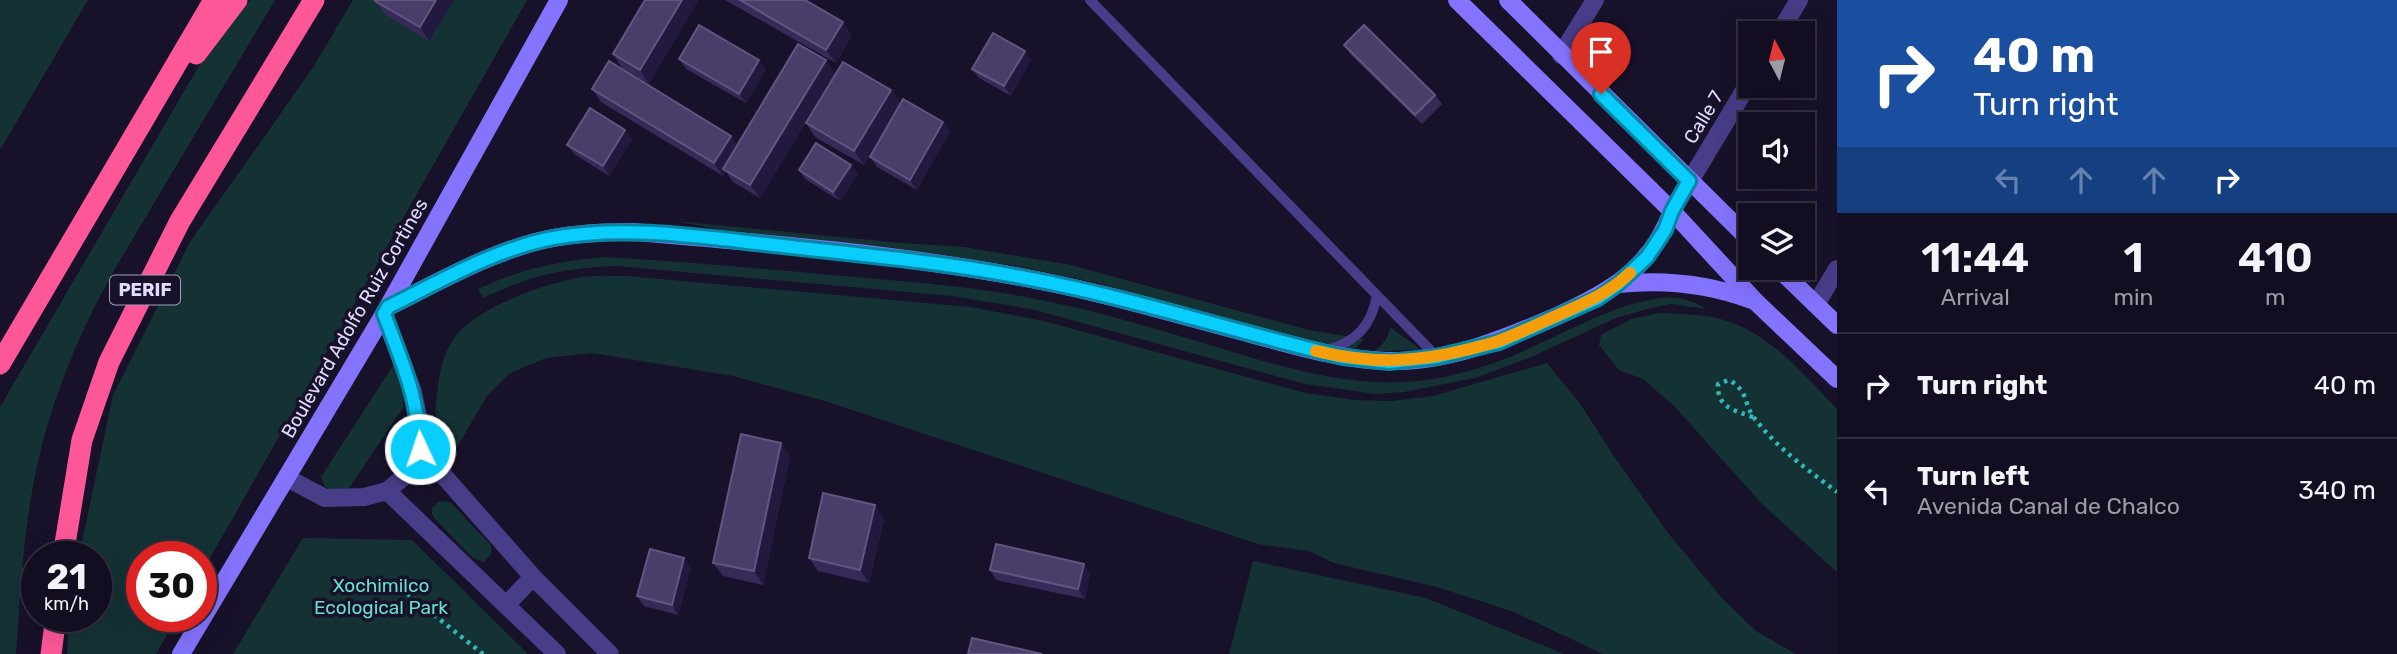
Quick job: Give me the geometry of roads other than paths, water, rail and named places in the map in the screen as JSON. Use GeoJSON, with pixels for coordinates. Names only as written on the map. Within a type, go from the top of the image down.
{"type":"FeatureCollection","features":[{"type":"Feature","properties":{"kind":"highway"},"geometry":{"type":"LineString","coordinates":[[0,364],[214,0]]}},
{"type":"Feature","properties":{"kind":"highway"},"geometry":{"type":"LineString","coordinates":[[149,114],[237,0]]}},
{"type":"Feature","properties":{"kind":"highway","name":"PERIF"},"geometry":{"type":"LineString","coordinates":[[65,541],[82,440],[110,362],[180,221],[314,0]]}},
{"type":"Feature","properties":{"kind":"highway"},"geometry":{"type":"LineString","coordinates":[[51,654],[54,632]]}},
{"type":"Feature","properties":{"kind":"main road","name":"Boulevard Adolfo Ruiz Cortines"},"geometry":{"type":"LineString","coordinates":[[181,654],[386,310],[559,0]]}},
{"type":"Feature","properties":{"kind":"main road"},"geometry":{"type":"LineString","coordinates":[[1457,0],[1672,211],[1756,302],[1837,379]]}},
{"type":"Feature","properties":{"kind":"main road"},"geometry":{"type":"LineString","coordinates":[[1508,0],[1738,228]]}},
{"type":"Feature","properties":{"kind":"main road"},"geometry":{"type":"LineString","coordinates":[[386,310],[480,262],[518,248],[551,238],[591,233],[634,232],[925,262],[1032,279],[1343,357],[1389,362],[1437,357],[1499,342],[1598,298],[1647,257],[1665,230],[1672,211]]}},
{"type":"Feature","properties":{"kind":"main road"},"geometry":{"type":"LineString","coordinates":[[1791,280],[1837,325]]}},
{"type":"Feature","properties":{"kind":"main road"},"geometry":{"type":"LineString","coordinates":[[1618,284],[1650,281],[1702,285],[1756,302]]}},
{"type":"Feature","properties":{"kind":"street"},"geometry":{"type":"LineString","coordinates":[[1561,55],[1595,0]]}},
{"type":"Feature","properties":{"kind":"street"},"geometry":{"type":"LineString","coordinates":[[1786,21],[1799,0]]}},
{"type":"Feature","properties":{"kind":"street","name":"Calle 7"},"geometry":{"type":"LineString","coordinates":[[1672,211],[1740,98]]}},
{"type":"Feature","properties":{"kind":"street"},"geometry":{"type":"LineString","coordinates":[[1816,304],[1837,269]]}},
{"type":"Feature","properties":{"kind":"street"},"geometry":{"type":"LineString","coordinates":[[287,478],[325,498],[364,498],[387,491],[407,474],[420,449],[419,421],[413,392],[386,310]]}},
{"type":"Feature","properties":{"kind":"street"},"geometry":{"type":"LineString","coordinates":[[420,449],[533,577],[610,654]]}},
{"type":"Feature","properties":{"kind":"street"},"geometry":{"type":"LineString","coordinates":[[387,491],[557,654]]}},
{"type":"Feature","properties":{"kind":"street"},"geometry":{"type":"LineString","coordinates":[[507,604],[533,577]]}},
{"type":"Feature","properties":{"kind":"lane"},"geometry":{"type":"LineString","coordinates":[[1090,0],[1437,357]]}},
{"type":"Feature","properties":{"kind":"lane"},"geometry":{"type":"LineString","coordinates":[[1313,350],[1340,346],[1353,340],[1371,319],[1377,295]]}},
{"type":"Feature","properties":{"kind":"park label","name":"Xochimilco Ecological Park"},"geometry":{"type":"Point","coordinates":[381,596]}}]}
